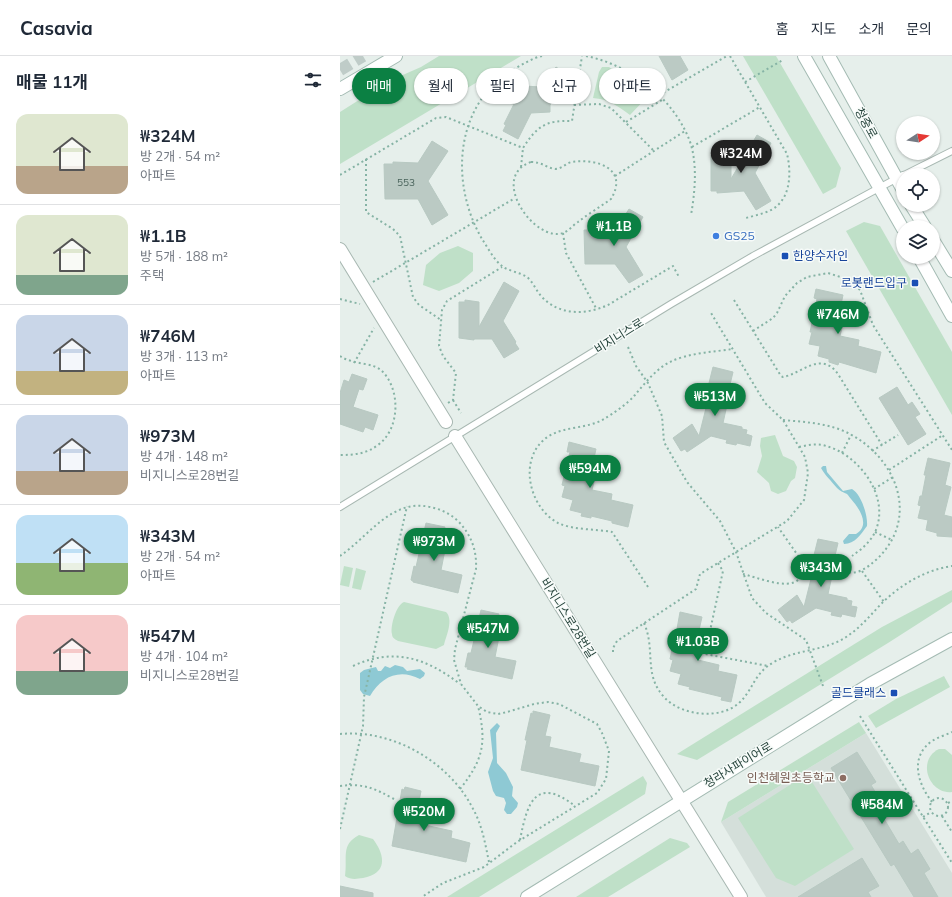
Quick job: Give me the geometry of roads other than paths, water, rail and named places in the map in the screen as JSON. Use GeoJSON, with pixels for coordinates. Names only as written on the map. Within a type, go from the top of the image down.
{"type":"FeatureCollection","features":[{"type":"Feature","properties":{"kind":"street"},"geometry":{"type":"LineString","coordinates":[[340,89],[396,56]]}},
{"type":"Feature","properties":{"kind":"street"},"geometry":{"type":"LineString","coordinates":[[804,56],[898,220]]}},
{"type":"Feature","properties":{"kind":"street","name":"청중로"},"geometry":{"type":"LineString","coordinates":[[829,56],[896,168]]}},
{"type":"Feature","properties":{"kind":"street"},"geometry":{"type":"LineString","coordinates":[[340,249],[446,422]]}},
{"type":"Feature","properties":{"kind":"street"},"geometry":{"type":"LineString","coordinates":[[940,251],[951,269]]}},
{"type":"Feature","properties":{"kind":"street"},"geometry":{"type":"LineString","coordinates":[[923,264],[952,316]]}},
{"type":"Feature","properties":{"kind":"street","name":"비지니스로28번길"},"geometry":{"type":"LineString","coordinates":[[455,436],[741,897]]}},
{"type":"Feature","properties":{"kind":"street","name":"청라사파이어로"},"geometry":{"type":"LineString","coordinates":[[527,897],[870,684],[952,639]]}},
{"type":"Feature","properties":{"kind":"lane","name":"비지니스로"},"geometry":{"type":"LineString","coordinates":[[917,168],[952,151]]}},
{"type":"Feature","properties":{"kind":"lane","name":"비지니스로"},"geometry":{"type":"LineString","coordinates":[[340,507],[732,268],[896,179]]}},
{"type":"Feature","properties":{"kind":"water"},"geometry":{"type":"Polygon","coordinates":[[[826,466],[827,472],[843,491],[852,489],[858,495],[865,511],[867,526],[857,538],[848,544],[844,544],[843,541],[849,534],[856,534],[860,530],[863,526],[862,516],[848,495],[840,491],[824,473],[821,468],[826,466]]]}},
{"type":"Feature","properties":{"kind":"water"},"geometry":{"type":"Polygon","coordinates":[[[395,665],[403,667],[407,671],[420,669],[425,673],[420,679],[405,674],[391,676],[385,679],[374,689],[370,696],[363,694],[360,690],[360,673],[364,670],[376,667],[378,671],[381,671],[385,666],[390,668],[395,665]]]}},
{"type":"Feature","properties":{"kind":"water"},"geometry":{"type":"Polygon","coordinates":[[[497,723],[500,726],[496,733],[497,763],[506,773],[513,787],[512,796],[518,803],[517,807],[511,814],[507,814],[504,810],[506,803],[504,798],[496,796],[493,791],[488,772],[493,758],[490,730],[497,723]]]}},
{"type":"Feature","properties":{"kind":"tunnel"},"geometry":{"type":"LineString","coordinates":[[340,70],[363,56]]}},
{"type":"Feature","properties":{"kind":"place","name":"GS25"},"geometry":{"type":"Point","coordinates":[716,236]}},
{"type":"Feature","properties":{"kind":"place","name":"한양수자인"},"geometry":{"type":"Point","coordinates":[785,256]}},
{"type":"Feature","properties":{"kind":"place","name":"로봇랜드입구"},"geometry":{"type":"Point","coordinates":[915,283]}},
{"type":"Feature","properties":{"kind":"place","name":"골드클래스"},"geometry":{"type":"Point","coordinates":[894,693]}},
{"type":"Feature","properties":{"kind":"place","name":"인천혜원초등학교"},"geometry":{"type":"Point","coordinates":[843,778]}}]}
